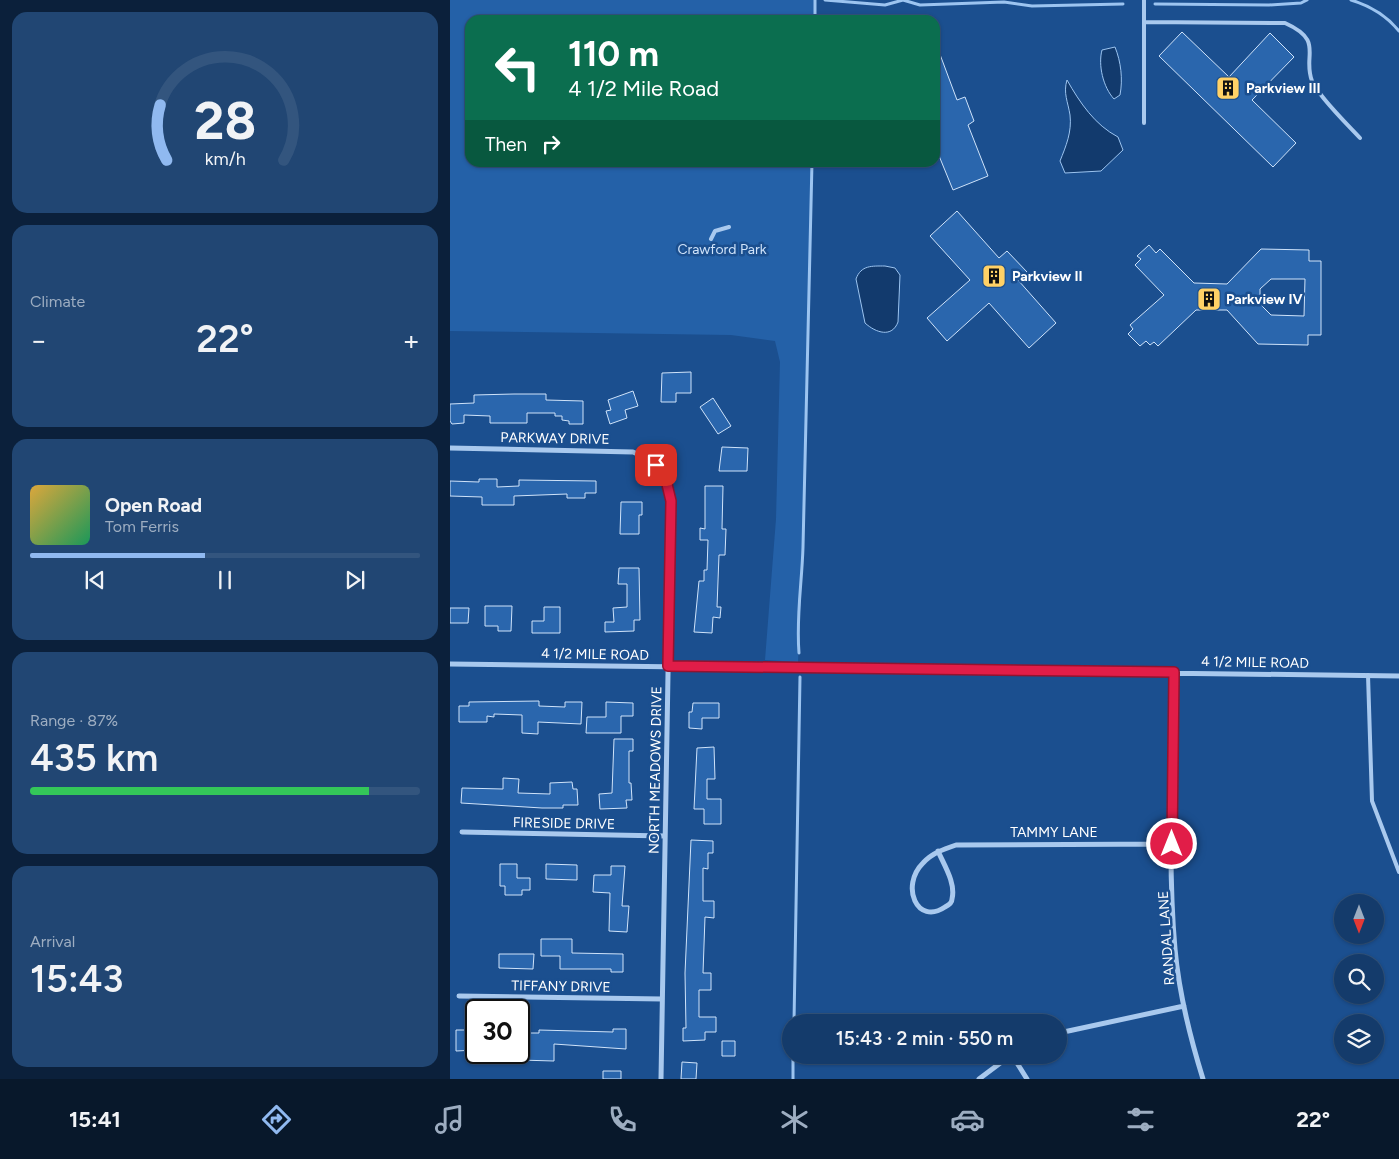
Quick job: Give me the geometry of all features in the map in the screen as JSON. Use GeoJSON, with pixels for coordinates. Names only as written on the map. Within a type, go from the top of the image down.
{"type":"FeatureCollection","features":[{"type":"Feature","properties":{"kind":"street","name":"PARKWAY DRIVE"},"geometry":{"type":"LineString","coordinates":[[450,448],[622,450],[646,457],[656,465]]}},
{"type":"Feature","properties":{"kind":"street"},"geometry":{"type":"LineString","coordinates":[[656,465],[672,450]]}},
{"type":"Feature","properties":{"kind":"street","name":"NORTH MEADOWS DRIVE"},"geometry":{"type":"LineString","coordinates":[[656,465],[666,480],[671,501],[661,1079]]}},
{"type":"Feature","properties":{"kind":"street","name":"4 1/2 MILE ROAD"},"geometry":{"type":"LineString","coordinates":[[450,664],[1399,676]]}},
{"type":"Feature","properties":{"kind":"street","name":"RANDAL LANE"},"geometry":{"type":"LineString","coordinates":[[1174,672],[1172,844],[1175,942],[1184,1006],[1203,1079]]}},
{"type":"Feature","properties":{"kind":"street","name":"FIRESIDE DRIVE"},"geometry":{"type":"LineString","coordinates":[[462,832],[665,836]]}},
{"type":"Feature","properties":{"kind":"street","name":"TAMMY LANE"},"geometry":{"type":"LineString","coordinates":[[938,851],[949,876],[952,899],[950,904],[942,909],[933,911],[923,909],[916,904],[911,894],[912,883],[923,862],[938,851],[956,844],[1172,844]]}},
{"type":"Feature","properties":{"kind":"street","name":"TIFFANY DRIVE"},"geometry":{"type":"LineString","coordinates":[[459,996],[662,999]]}},
{"type":"Feature","properties":{"kind":"street"},"geometry":{"type":"LineString","coordinates":[[1067,1031],[1184,1006]]}},
{"type":"Feature","properties":{"kind":"street"},"geometry":{"type":"LineString","coordinates":[[979,1079],[1000,1064]]}},
{"type":"Feature","properties":{"kind":"street"},"geometry":{"type":"LineString","coordinates":[[1018,1064],[1027,1079]]}},
{"type":"Feature","properties":{"kind":"lane"},"geometry":{"type":"LineString","coordinates":[[1144,0],[1144,123]]}},
{"type":"Feature","properties":{"kind":"lane"},"geometry":{"type":"LineString","coordinates":[[1144,22],[1285,23],[1296,28],[1311,46],[1312,80],[1360,138]]}},
{"type":"Feature","properties":{"kind":"lane"},"geometry":{"type":"LineString","coordinates":[[711,238],[715,231],[729,227]]}},
{"type":"Feature","properties":{"kind":"lane"},"geometry":{"type":"LineString","coordinates":[[1368,675],[1372,801],[1399,872]]}},
{"type":"Feature","properties":{"kind":"lane"},"geometry":{"type":"LineString","coordinates":[[1393,860],[1399,862]]}},
{"type":"Feature","properties":{"kind":"green space","name":"Crawford Park"},"geometry":{"type":"Polygon","coordinates":[[[450,0],[815,0],[815,15],[465,15],[465,167],[812,167],[803,547],[798,662],[765,660],[776,519],[780,362],[775,341],[731,335],[450,331],[450,0]]]}},
{"type":"Feature","properties":{"kind":"shaded area"},"geometry":{"type":"Polygon","coordinates":[[[1115,47],[1120,65],[1121,83],[1120,95],[1114,99],[1102,76],[1101,56],[1102,50],[1115,47]]]}},
{"type":"Feature","properties":{"kind":"shaded area"},"geometry":{"type":"Polygon","coordinates":[[[1067,80],[1077,97],[1095,120],[1118,137],[1123,150],[1101,171],[1065,173],[1060,161],[1070,127],[1066,93],[1067,80]]]}},
{"type":"Feature","properties":{"kind":"shaded area"},"geometry":{"type":"Polygon","coordinates":[[[871,266],[895,268],[900,275],[898,322],[888,332],[879,331],[865,323],[856,279],[858,274],[864,269],[871,266]]]}},
{"type":"Feature","properties":{"kind":"building","name":"Parkview III"},"geometry":{"type":"Polygon","coordinates":[[[1182,32],[1229,77],[1270,33],[1294,57],[1252,100],[1296,143],[1273,167],[1159,56],[1182,32]]]}},
{"type":"Feature","properties":{"kind":"building"},"geometry":{"type":"Polygon","coordinates":[[[940,54],[957,100],[965,97],[974,121],[968,125],[988,176],[953,190],[940,158],[940,54]]]}},
{"type":"Feature","properties":{"kind":"building","name":"Parkview II"},"geometry":{"type":"Polygon","coordinates":[[[957,211],[999,258],[1007,251],[1027,272],[1018,280],[1056,323],[1029,348],[989,303],[947,341],[927,318],[970,280],[930,236],[957,211]]]}},
{"type":"Feature","properties":{"kind":"building","name":"Parkview IV"},"geometry":{"type":"Polygon","coordinates":[[[1149,245],[1156,253],[1160,249],[1194,283],[1227,284],[1261,249],[1309,250],[1309,261],[1321,261],[1321,335],[1308,335],[1308,345],[1258,344],[1227,310],[1196,310],[1158,346],[1154,342],[1150,345],[1146,341],[1140,346],[1128,334],[1133,329],[1130,325],[1164,295],[1135,265],[1141,259],[1137,256],[1149,245]],[[1271,279],[1260,289],[1260,304],[1271,315],[1304,316],[1305,279],[1271,279]]]}},
{"type":"Feature","properties":{"kind":"building"},"geometry":{"type":"Polygon","coordinates":[[[691,372],[691,393],[676,393],[676,402],[661,402],[662,373],[691,372]]]}},
{"type":"Feature","properties":{"kind":"building"},"geometry":{"type":"Polygon","coordinates":[[[633,391],[638,406],[625,410],[627,418],[610,424],[606,411],[611,410],[608,400],[633,391]]]}},
{"type":"Feature","properties":{"kind":"building"},"geometry":{"type":"Polygon","coordinates":[[[546,394],[546,400],[583,401],[583,424],[569,424],[569,421],[562,420],[562,416],[555,416],[555,413],[527,413],[527,423],[490,423],[490,416],[464,415],[464,423],[452,424],[450,421],[450,404],[474,403],[474,395],[546,394]]]}},
{"type":"Feature","properties":{"kind":"building"},"geometry":{"type":"Polygon","coordinates":[[[713,398],[731,426],[718,434],[700,407],[713,398]]]}},
{"type":"Feature","properties":{"kind":"building"},"geometry":{"type":"Polygon","coordinates":[[[722,447],[748,448],[747,471],[719,471],[722,447]]]}},
{"type":"Feature","properties":{"kind":"building"},"geometry":{"type":"Polygon","coordinates":[[[479,479],[497,479],[497,487],[519,486],[519,480],[596,481],[596,493],[585,493],[585,498],[567,498],[567,494],[514,496],[514,505],[482,505],[482,497],[450,496],[450,481],[479,482],[479,479]]]}},
{"type":"Feature","properties":{"kind":"building"},"geometry":{"type":"Polygon","coordinates":[[[705,486],[723,486],[722,529],[726,529],[725,555],[719,555],[717,607],[721,607],[720,618],[713,617],[712,633],[694,632],[699,581],[704,581],[704,570],[707,570],[708,540],[700,540],[700,528],[705,529],[705,486]]]}},
{"type":"Feature","properties":{"kind":"building"},"geometry":{"type":"Polygon","coordinates":[[[621,502],[642,502],[642,515],[639,515],[639,534],[620,534],[621,502]]]}},
{"type":"Feature","properties":{"kind":"building"},"geometry":{"type":"Polygon","coordinates":[[[619,568],[639,568],[640,620],[634,620],[634,631],[605,632],[605,622],[614,622],[613,608],[627,607],[627,584],[618,584],[619,568]]]}},
{"type":"Feature","properties":{"kind":"building"},"geometry":{"type":"Polygon","coordinates":[[[485,606],[512,606],[511,631],[498,631],[498,626],[485,626],[485,606]]]}},
{"type":"Feature","properties":{"kind":"building"},"geometry":{"type":"Polygon","coordinates":[[[544,607],[560,607],[560,633],[532,633],[532,621],[544,621],[544,607]]]}},
{"type":"Feature","properties":{"kind":"building"},"geometry":{"type":"Polygon","coordinates":[[[450,608],[469,608],[468,623],[450,623],[450,608]]]}},
{"type":"Feature","properties":{"kind":"building"},"geometry":{"type":"Polygon","coordinates":[[[539,701],[539,706],[565,707],[565,702],[582,702],[581,724],[538,722],[538,734],[522,733],[522,715],[494,714],[494,717],[487,716],[487,722],[459,722],[459,706],[469,706],[469,702],[539,701]]]}},
{"type":"Feature","properties":{"kind":"building"},"geometry":{"type":"Polygon","coordinates":[[[606,702],[633,703],[633,716],[621,716],[621,733],[586,733],[587,717],[606,717],[606,702]]]}},
{"type":"Feature","properties":{"kind":"building"},"geometry":{"type":"Polygon","coordinates":[[[693,703],[719,703],[719,718],[702,718],[702,729],[689,728],[689,712],[692,712],[693,703]]]}},
{"type":"Feature","properties":{"kind":"building"},"geometry":{"type":"Polygon","coordinates":[[[614,739],[633,739],[633,751],[629,751],[629,783],[631,783],[632,800],[626,800],[627,808],[600,809],[599,794],[612,793],[614,739]]]}},
{"type":"Feature","properties":{"kind":"building"},"geometry":{"type":"Polygon","coordinates":[[[714,747],[715,779],[707,779],[707,799],[721,799],[721,824],[704,824],[704,809],[694,809],[697,748],[714,747]]]}},
{"type":"Feature","properties":{"kind":"building"},"geometry":{"type":"Polygon","coordinates":[[[503,778],[519,779],[518,793],[550,794],[550,783],[572,782],[573,789],[577,789],[578,805],[563,805],[563,808],[542,808],[461,803],[462,788],[503,789],[503,778]]]}},
{"type":"Feature","properties":{"kind":"building"},"geometry":{"type":"Polygon","coordinates":[[[691,840],[713,841],[713,853],[708,853],[708,869],[703,868],[703,901],[714,901],[714,918],[705,917],[703,973],[711,973],[711,990],[699,990],[699,1017],[716,1017],[716,1032],[705,1032],[705,1040],[683,1041],[683,1028],[686,1028],[685,973],[691,840]]]}},
{"type":"Feature","properties":{"kind":"building"},"geometry":{"type":"Polygon","coordinates":[[[500,864],[517,864],[517,878],[530,878],[530,890],[522,890],[522,895],[505,895],[505,886],[500,886],[500,864]]]}},
{"type":"Feature","properties":{"kind":"building"},"geometry":{"type":"Polygon","coordinates":[[[546,864],[577,865],[577,880],[546,879],[546,864]]]}},
{"type":"Feature","properties":{"kind":"building"},"geometry":{"type":"Polygon","coordinates":[[[611,866],[625,866],[622,906],[629,906],[627,932],[609,931],[610,893],[593,892],[594,875],[611,875],[611,866]]]}},
{"type":"Feature","properties":{"kind":"building"},"geometry":{"type":"Polygon","coordinates":[[[541,939],[572,939],[572,953],[623,954],[623,972],[611,972],[611,969],[560,969],[560,956],[541,956],[541,939]]]}},
{"type":"Feature","properties":{"kind":"building"},"geometry":{"type":"Polygon","coordinates":[[[499,954],[534,954],[533,969],[499,968],[499,954]]]}},
{"type":"Feature","properties":{"kind":"building"},"geometry":{"type":"Polygon","coordinates":[[[613,1029],[626,1029],[626,1049],[554,1044],[554,1061],[530,1060],[530,1033],[539,1033],[539,1030],[613,1032],[613,1029]]]}},
{"type":"Feature","properties":{"kind":"building"},"geometry":{"type":"Polygon","coordinates":[[[456,1030],[465,1030],[465,1051],[456,1051],[456,1030]]]}},
{"type":"Feature","properties":{"kind":"building"},"geometry":{"type":"Polygon","coordinates":[[[722,1041],[735,1041],[735,1056],[722,1056],[722,1041]]]}},
{"type":"Feature","properties":{"kind":"building"},"geometry":{"type":"Polygon","coordinates":[[[682,1062],[697,1063],[696,1079],[681,1079],[682,1062]]]}},
{"type":"Feature","properties":{"kind":"building"},"geometry":{"type":"Polygon","coordinates":[[[603,1071],[621,1071],[621,1079],[603,1079],[603,1071]]]}},
{"type":"Feature","properties":{"kind":"waterway"},"geometry":{"type":"LineString","coordinates":[[815,0],[815,15]]}},
{"type":"Feature","properties":{"kind":"waterway"},"geometry":{"type":"LineString","coordinates":[[825,0],[885,5],[903,0],[920,5],[1004,2],[1032,6],[1123,4]]}},
{"type":"Feature","properties":{"kind":"waterway"},"geometry":{"type":"LineString","coordinates":[[1155,4],[1269,5],[1301,3],[1307,0]]}},
{"type":"Feature","properties":{"kind":"waterway"},"geometry":{"type":"LineString","coordinates":[[1351,0],[1378,12],[1399,31]]}},
{"type":"Feature","properties":{"kind":"waterway"},"geometry":{"type":"LineString","coordinates":[[799,653],[798,626],[803,547],[812,167]]}},
{"type":"Feature","properties":{"kind":"waterway"},"geometry":{"type":"LineString","coordinates":[[794,1014],[800,677]]}},
{"type":"Feature","properties":{"kind":"waterway"},"geometry":{"type":"LineString","coordinates":[[793,1064],[793,1079]]}},
{"type":"Feature","properties":{"kind":"place","name":"Parkview III"},"geometry":{"type":"Point","coordinates":[1228,88]}},
{"type":"Feature","properties":{"kind":"place","name":"Parkview II"},"geometry":{"type":"Point","coordinates":[994,276]}},
{"type":"Feature","properties":{"kind":"place","name":"Parkview IV"},"geometry":{"type":"Point","coordinates":[1209,299]}},
{"type":"Feature","properties":{"kind":"route"},"geometry":{"type":"LineString","coordinates":[[656,465],[666,480],[671,501],[668,666],[1174,672],[1172,844]]}}]}
